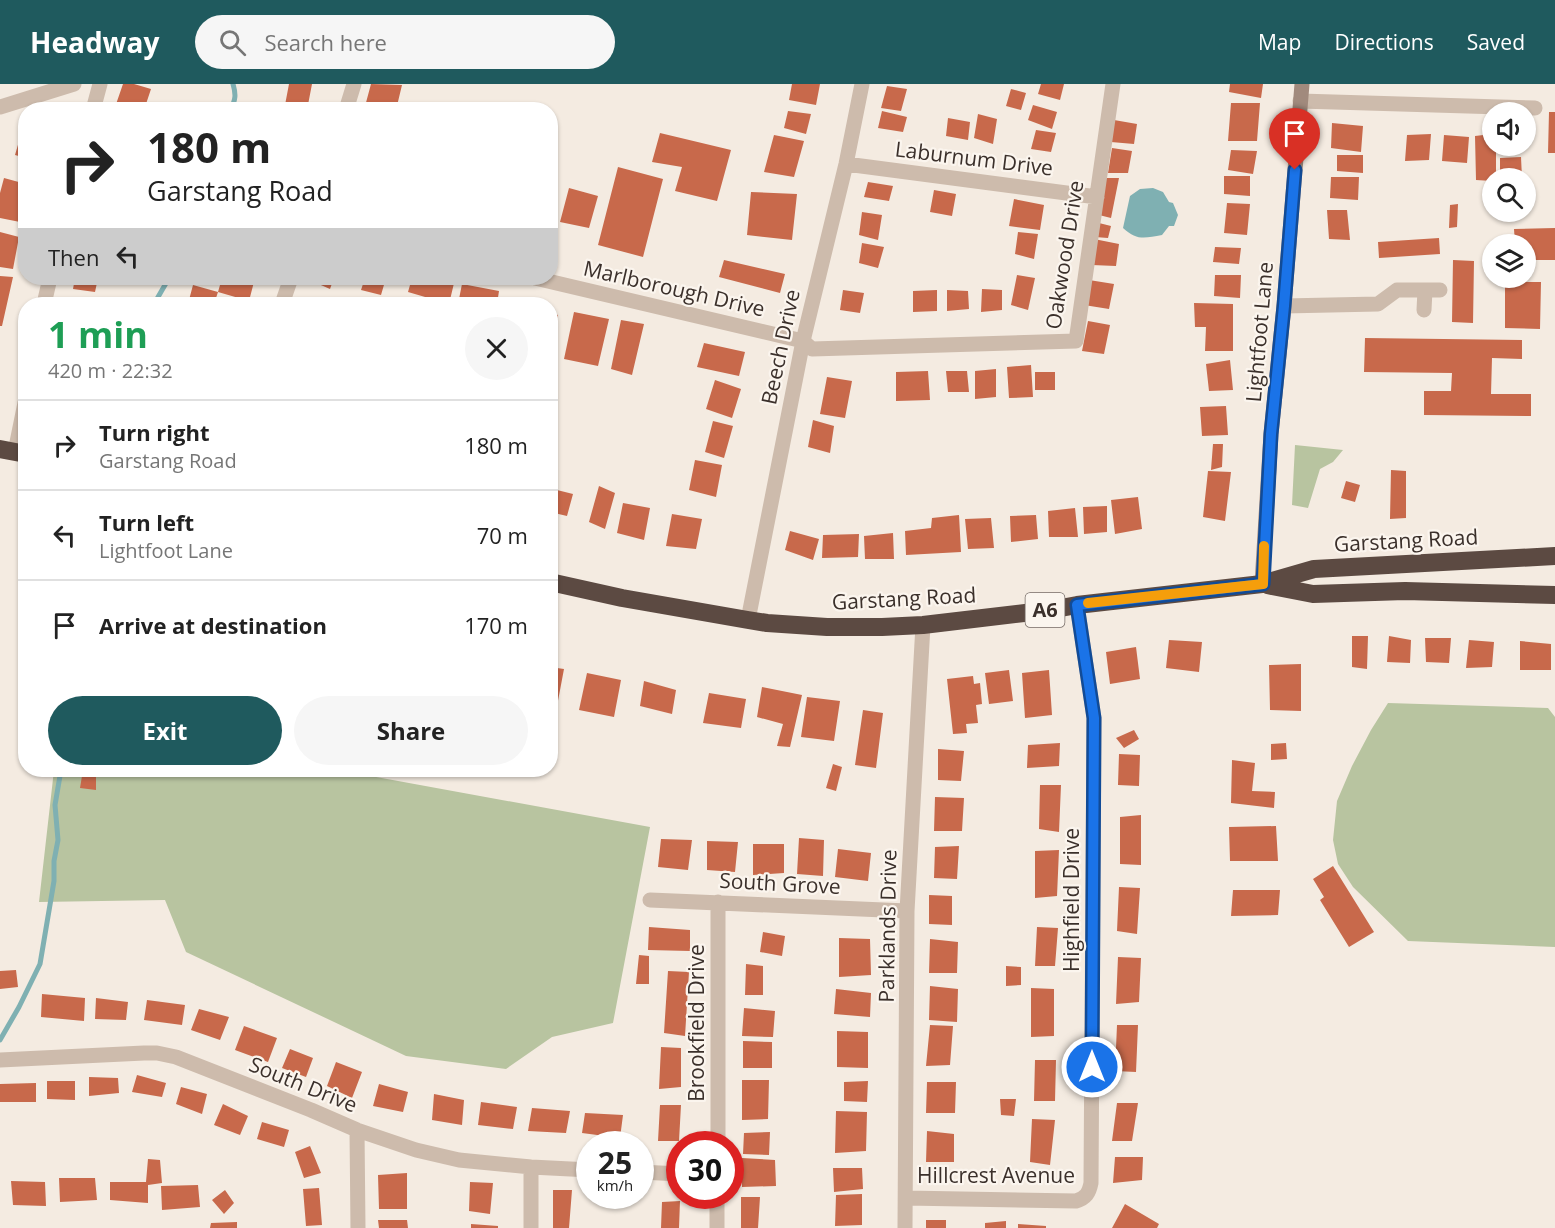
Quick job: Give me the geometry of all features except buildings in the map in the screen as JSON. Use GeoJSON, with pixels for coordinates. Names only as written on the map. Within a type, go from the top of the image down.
{"type":"FeatureCollection","features":[{"type":"Feature","properties":{"kind":"highway","name":"Garstang Road"},"geometry":{"type":"LineString","coordinates":[[558,584],[622,598],[766,623],[827,627],[882,627],[922,625],[1263,584],[1314,569],[1555,556]]}},
{"type":"Feature","properties":{"kind":"highway","name":"Garstang Road"},"geometry":{"type":"LineString","coordinates":[[1263,584],[1313,594],[1405,591],[1555,595]]}},
{"type":"Feature","properties":{"kind":"street"},"geometry":{"type":"LineString","coordinates":[[0,107],[74,84]]}},
{"type":"Feature","properties":{"kind":"street"},"geometry":{"type":"LineString","coordinates":[[95,102],[100,84]]}},
{"type":"Feature","properties":{"kind":"street"},"geometry":{"type":"LineString","coordinates":[[348,102],[354,84]]}},
{"type":"Feature","properties":{"kind":"street","name":"Beech Drive"},"geometry":{"type":"LineString","coordinates":[[748,620],[803,341],[846,164],[862,84]]}},
{"type":"Feature","properties":{"kind":"street","name":"Oakwood Drive"},"geometry":{"type":"LineString","coordinates":[[803,341],[812,349],[1076,341],[1113,84]]}},
{"type":"Feature","properties":{"kind":"street","name":"Lightfoot Lane"},"geometry":{"type":"LineString","coordinates":[[1263,584],[1271,434],[1302,84]]}},
{"type":"Feature","properties":{"kind":"street"},"geometry":{"type":"LineString","coordinates":[[1300,101],[1482,106]]}},
{"type":"Feature","properties":{"kind":"street","name":"Laburnum Drive"},"geometry":{"type":"LineString","coordinates":[[846,164],[1097,196]]}},
{"type":"Feature","properties":{"kind":"street","name":"Marlborough Drive"},"geometry":{"type":"LineString","coordinates":[[558,283],[803,341]]}},
{"type":"Feature","properties":{"kind":"street"},"geometry":{"type":"LineString","coordinates":[[1284,306],[1378,304],[1397,290],[1433,290],[1424,310]]}},
{"type":"Feature","properties":{"kind":"street"},"geometry":{"type":"LineString","coordinates":[[13,452],[18,431]]}},
{"type":"Feature","properties":{"kind":"street","name":"Highfield Drive"},"geometry":{"type":"LineString","coordinates":[[1077,605],[1094,718],[1091,1184],[1087,1195]]}},
{"type":"Feature","properties":{"kind":"street","name":"Parklands Drive"},"geometry":{"type":"LineString","coordinates":[[905,1228],[907,911],[922,625]]}},
{"type":"Feature","properties":{"kind":"street","name":"South Grove"},"geometry":{"type":"LineString","coordinates":[[650,900],[907,911]]}},
{"type":"Feature","properties":{"kind":"street","name":"Brookfield Drive"},"geometry":{"type":"LineString","coordinates":[[718,902],[718,1131]]}},
{"type":"Feature","properties":{"kind":"street","name":"South Drive"},"geometry":{"type":"LineString","coordinates":[[0,1060],[166,1054],[389,1142],[447,1158],[576,1169]]}},
{"type":"Feature","properties":{"kind":"street"},"geometry":{"type":"LineString","coordinates":[[357,1130],[358,1228]]}},
{"type":"Feature","properties":{"kind":"street"},"geometry":{"type":"LineString","coordinates":[[531,1167],[531,1228]]}},
{"type":"Feature","properties":{"kind":"street","name":"Hillcrest Avenue"},"geometry":{"type":"LineString","coordinates":[[906,1198],[1076,1200],[1087,1195]]}},
{"type":"Feature","properties":{"kind":"street"},"geometry":{"type":"LineString","coordinates":[[717,1209],[717,1228]]}},
{"type":"Feature","properties":{"kind":"green space"},"geometry":{"type":"Polygon","coordinates":[[[1295,445],[1343,450],[1333,462],[1320,469],[1308,508],[1292,505],[1295,445]]]}},
{"type":"Feature","properties":{"kind":"green space"},"geometry":{"type":"Polygon","coordinates":[[[1388,703],[1548,708],[1555,717],[1555,947],[1408,941],[1353,887],[1338,864],[1333,840],[1337,801],[1352,766],[1388,703]]]}},
{"type":"Feature","properties":{"kind":"green space"},"geometry":{"type":"Polygon","coordinates":[[[53,777],[376,777],[650,827],[613,1023],[552,1037],[506,1069],[406,1056],[186,952],[165,900],[39,902],[53,777]]]}},
{"type":"Feature","properties":{"kind":"water"},"geometry":{"type":"Polygon","coordinates":[[[1153,188],[1163,192],[1169,202],[1173,203],[1178,215],[1174,226],[1169,226],[1162,235],[1137,237],[1123,228],[1130,196],[1140,189],[1153,188]]]}},
{"type":"Feature","properties":{"kind":"waterway"},"geometry":{"type":"LineString","coordinates":[[233,84],[235,91],[233,102]]}},
{"type":"Feature","properties":{"kind":"waterway"},"geometry":{"type":"LineString","coordinates":[[158,297],[165,285]]}},
{"type":"Feature","properties":{"kind":"waterway"},"geometry":{"type":"LineString","coordinates":[[0,1040],[40,964],[54,881],[54,861],[58,840],[55,805],[60,777]]}},
{"type":"Feature","properties":{"kind":"slow traffic"},"geometry":{"type":"LineString","coordinates":[[1088,603],[1263,584],[1264,546]]}},
{"type":"Feature","properties":{"kind":"route"},"geometry":{"type":"LineString","coordinates":[[1092,1067],[1094,718],[1077,605],[1263,584],[1271,434],[1295,170]]}}]}
